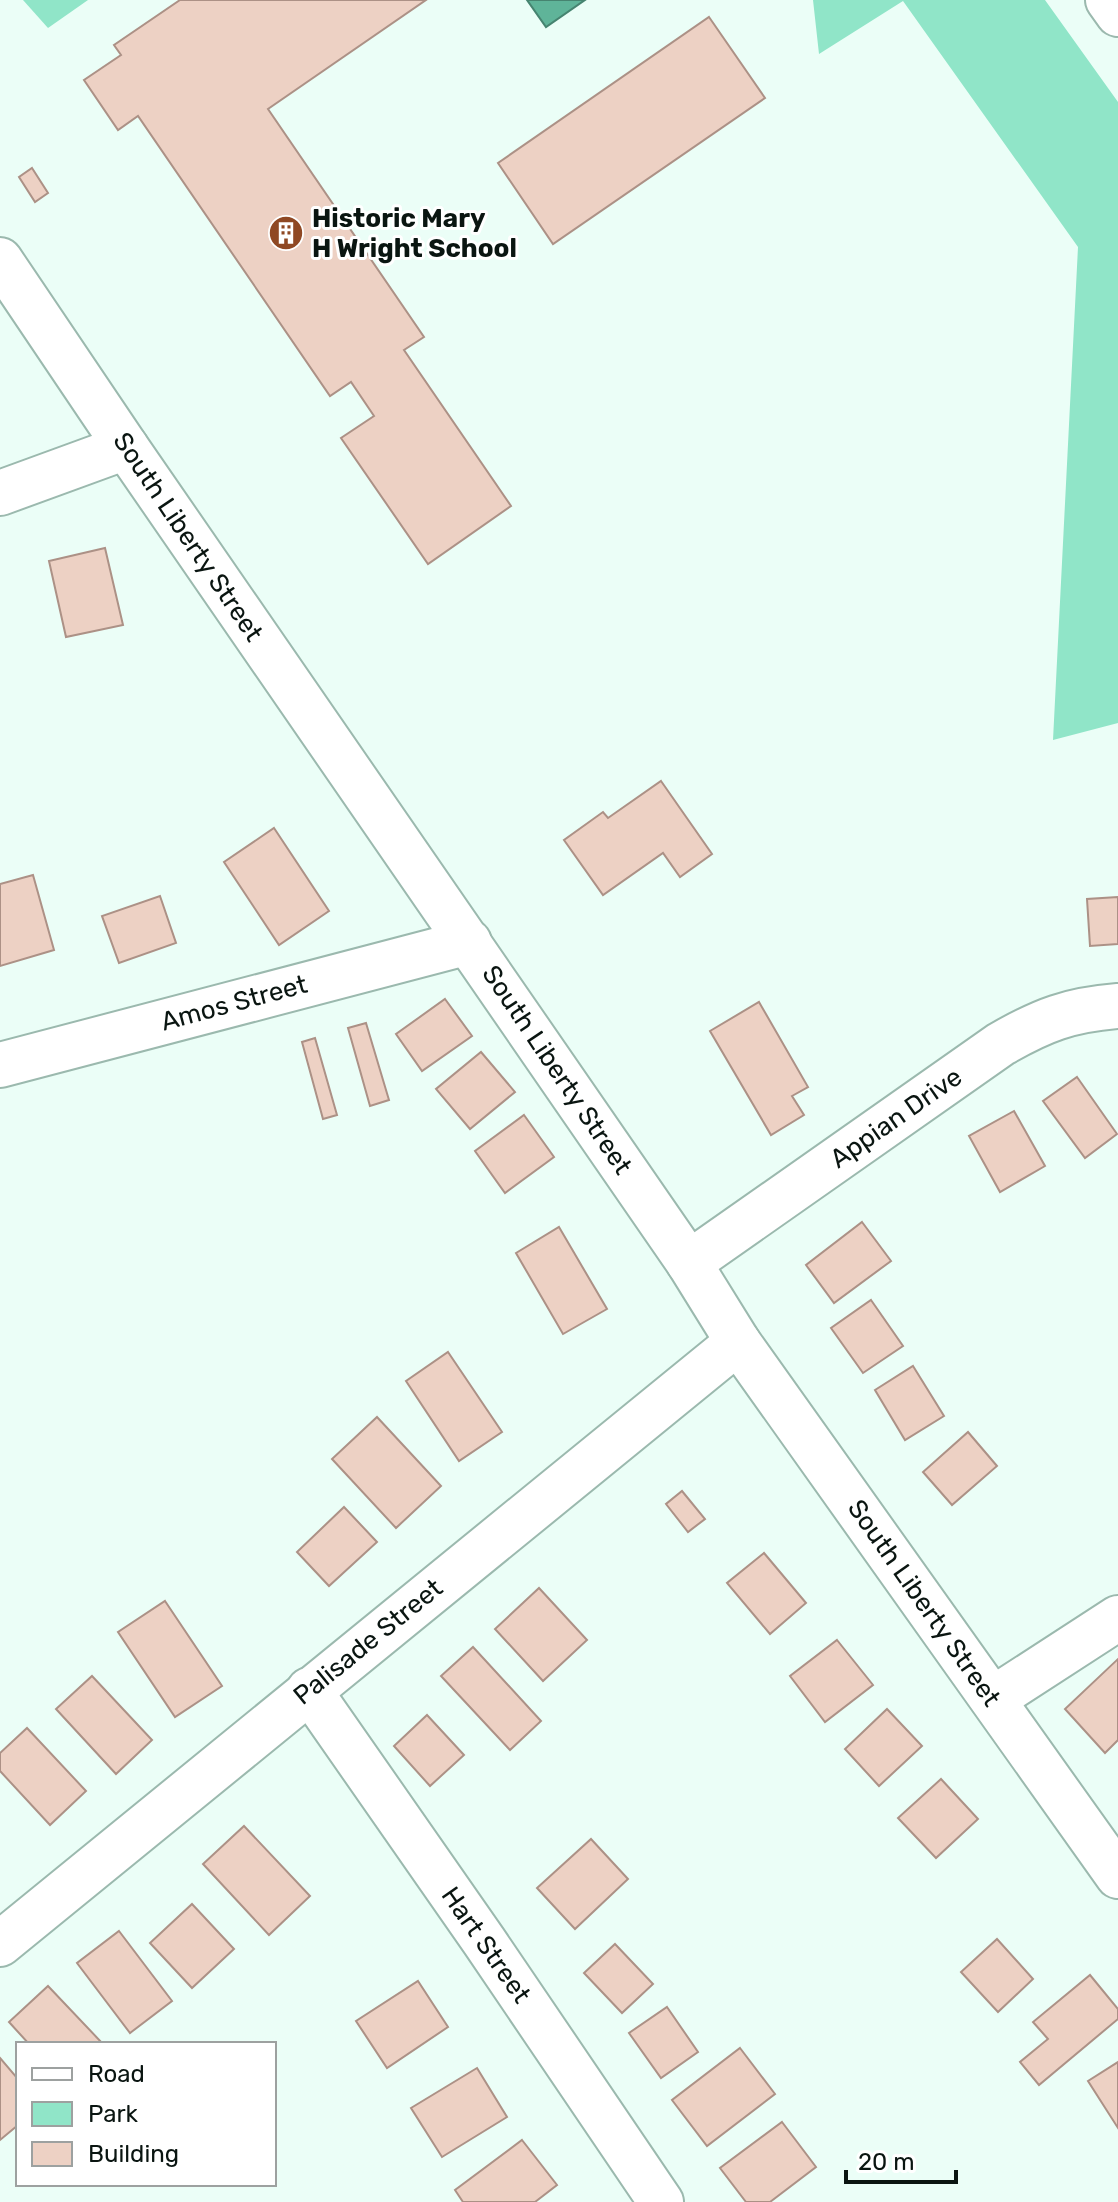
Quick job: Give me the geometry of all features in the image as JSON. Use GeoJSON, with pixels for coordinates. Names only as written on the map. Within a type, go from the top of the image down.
{"type":"FeatureCollection","features":[{"type":"Feature","properties":{"kind":"street"},"geometry":{"type":"LineString","coordinates":[[1108,0],[1118,14]]}},
{"type":"Feature","properties":{"kind":"street","name":"South Liberty Street"},"geometry":{"type":"LineString","coordinates":[[0,260],[689,1263],[738,1342],[1118,1876]]}},
{"type":"Feature","properties":{"kind":"street"},"geometry":{"type":"LineString","coordinates":[[0,493],[126,447]]}},
{"type":"Feature","properties":{"kind":"street","name":"Amos Street"},"geometry":{"type":"LineString","coordinates":[[0,1065],[469,942]]}},
{"type":"Feature","properties":{"kind":"street","name":"Appian Drive"},"geometry":{"type":"LineString","coordinates":[[689,1263],[1001,1044],[1039,1022],[1082,1008],[1118,1006]]}},
{"type":"Feature","properties":{"kind":"street","name":"Palisade Street"},"geometry":{"type":"LineString","coordinates":[[0,1944],[738,1342]]}},
{"type":"Feature","properties":{"kind":"street"},"geometry":{"type":"LineString","coordinates":[[993,1699],[1118,1618]]}},
{"type":"Feature","properties":{"kind":"street","name":"Hart Street"},"geometry":{"type":"LineString","coordinates":[[309,1690],[661,2202]]}},
{"type":"Feature","properties":{"kind":"green space"},"geometry":{"type":"Polygon","coordinates":[[[23,0],[88,0],[48,28],[23,0]]]}},
{"type":"Feature","properties":{"kind":"green space"},"geometry":{"type":"Polygon","coordinates":[[[813,0],[1045,0],[1118,102],[1118,723],[1053,740],[1078,247],[903,1],[819,54],[813,0]]]}},
{"type":"Feature","properties":{"kind":"shaded area"},"geometry":{"type":"Polygon","coordinates":[[[527,0],[585,0],[546,27],[527,0]]]}},
{"type":"Feature","properties":{"kind":"building","name":"Historic Mary H Wright School"},"geometry":{"type":"Polygon","coordinates":[[[180,0],[426,0],[268,109],[424,337],[404,350],[511,506],[428,564],[341,438],[374,416],[351,382],[330,396],[138,116],[118,130],[84,80],[121,55],[114,45],[180,0]]]}},
{"type":"Feature","properties":{"kind":"building"},"geometry":{"type":"Polygon","coordinates":[[[709,17],[765,98],[553,244],[498,163],[709,17]]]}},
{"type":"Feature","properties":{"kind":"building"},"geometry":{"type":"Polygon","coordinates":[[[32,168],[48,193],[35,202],[19,177],[32,168]]]}},
{"type":"Feature","properties":{"kind":"building"},"geometry":{"type":"Polygon","coordinates":[[[105,548],[123,625],[66,637],[49,561],[105,548]]]}},
{"type":"Feature","properties":{"kind":"building"},"geometry":{"type":"Polygon","coordinates":[[[661,781],[712,854],[680,877],[663,853],[603,895],[564,840],[603,812],[608,818],[661,781]]]}},
{"type":"Feature","properties":{"kind":"building"},"geometry":{"type":"Polygon","coordinates":[[[274,828],[329,911],[279,945],[224,862],[274,828]]]}},
{"type":"Feature","properties":{"kind":"building"},"geometry":{"type":"Polygon","coordinates":[[[33,875],[54,950],[0,966],[0,884],[33,875]]]}},
{"type":"Feature","properties":{"kind":"building"},"geometry":{"type":"Polygon","coordinates":[[[160,896],[176,943],[119,963],[102,916],[160,896]]]}},
{"type":"Feature","properties":{"kind":"building"},"geometry":{"type":"Polygon","coordinates":[[[1118,897],[1118,944],[1090,946],[1087,899],[1118,897]]]}},
{"type":"Feature","properties":{"kind":"building"},"geometry":{"type":"Polygon","coordinates":[[[445,999],[472,1036],[422,1071],[396,1034],[445,999]]]}},
{"type":"Feature","properties":{"kind":"building"},"geometry":{"type":"Polygon","coordinates":[[[759,1002],[808,1087],[792,1096],[804,1115],[771,1135],[710,1031],[759,1002]]]}},
{"type":"Feature","properties":{"kind":"building"},"geometry":{"type":"Polygon","coordinates":[[[366,1023],[389,1100],[370,1106],[348,1028],[366,1023]]]}},
{"type":"Feature","properties":{"kind":"building"},"geometry":{"type":"Polygon","coordinates":[[[315,1038],[337,1115],[323,1119],[302,1042],[315,1038]]]}},
{"type":"Feature","properties":{"kind":"building"},"geometry":{"type":"Polygon","coordinates":[[[481,1052],[515,1092],[470,1129],[436,1089],[481,1052]]]}},
{"type":"Feature","properties":{"kind":"building"},"geometry":{"type":"Polygon","coordinates":[[[1077,1077],[1117,1134],[1085,1158],[1043,1101],[1077,1077]]]}},
{"type":"Feature","properties":{"kind":"building"},"geometry":{"type":"Polygon","coordinates":[[[1014,1111],[1045,1166],[1000,1192],[969,1136],[1014,1111]]]}},
{"type":"Feature","properties":{"kind":"building"},"geometry":{"type":"Polygon","coordinates":[[[524,1115],[554,1157],[505,1193],[475,1151],[524,1115]]]}},
{"type":"Feature","properties":{"kind":"building"},"geometry":{"type":"Polygon","coordinates":[[[862,1222],[891,1261],[834,1303],[806,1265],[862,1222]]]}},
{"type":"Feature","properties":{"kind":"building"},"geometry":{"type":"Polygon","coordinates":[[[559,1227],[607,1309],[563,1334],[516,1253],[559,1227]]]}},
{"type":"Feature","properties":{"kind":"building"},"geometry":{"type":"Polygon","coordinates":[[[871,1300],[903,1346],[863,1373],[831,1328],[871,1300]]]}},
{"type":"Feature","properties":{"kind":"building"},"geometry":{"type":"Polygon","coordinates":[[[448,1352],[502,1432],[459,1461],[406,1381],[448,1352]]]}},
{"type":"Feature","properties":{"kind":"building"},"geometry":{"type":"Polygon","coordinates":[[[913,1366],[944,1416],[905,1440],[875,1390],[913,1366]]]}},
{"type":"Feature","properties":{"kind":"building"},"geometry":{"type":"Polygon","coordinates":[[[377,1417],[441,1486],[396,1528],[332,1459],[377,1417]]]}},
{"type":"Feature","properties":{"kind":"building"},"geometry":{"type":"Polygon","coordinates":[[[968,1432],[997,1466],[952,1505],[923,1472],[968,1432]]]}},
{"type":"Feature","properties":{"kind":"building"},"geometry":{"type":"Polygon","coordinates":[[[682,1491],[705,1519],[688,1532],[666,1504],[682,1491]]]}},
{"type":"Feature","properties":{"kind":"building"},"geometry":{"type":"Polygon","coordinates":[[[344,1507],[377,1542],[329,1586],[297,1552],[344,1507]]]}},
{"type":"Feature","properties":{"kind":"building"},"geometry":{"type":"Polygon","coordinates":[[[764,1553],[806,1603],[770,1634],[727,1583],[764,1553]]]}},
{"type":"Feature","properties":{"kind":"building"},"geometry":{"type":"Polygon","coordinates":[[[539,1588],[587,1640],[543,1681],[495,1629],[539,1588]]]}},
{"type":"Feature","properties":{"kind":"building"},"geometry":{"type":"Polygon","coordinates":[[[165,1601],[222,1686],[175,1717],[118,1632],[165,1601]]]}},
{"type":"Feature","properties":{"kind":"building"},"geometry":{"type":"Polygon","coordinates":[[[837,1640],[873,1685],[825,1722],[790,1676],[837,1640]]]}},
{"type":"Feature","properties":{"kind":"building"},"geometry":{"type":"Polygon","coordinates":[[[473,1647],[541,1721],[510,1750],[441,1676],[473,1647]]]}},
{"type":"Feature","properties":{"kind":"building"},"geometry":{"type":"Polygon","coordinates":[[[1118,1659],[1118,1740],[1105,1753],[1065,1709],[1118,1659]]]}},
{"type":"Feature","properties":{"kind":"building"},"geometry":{"type":"Polygon","coordinates":[[[92,1676],[152,1740],[116,1774],[56,1709],[92,1676]]]}},
{"type":"Feature","properties":{"kind":"building"},"geometry":{"type":"Polygon","coordinates":[[[887,1709],[922,1746],[879,1786],[845,1749],[887,1709]]]}},
{"type":"Feature","properties":{"kind":"building"},"geometry":{"type":"Polygon","coordinates":[[[427,1715],[464,1755],[430,1786],[394,1746],[427,1715]]]}},
{"type":"Feature","properties":{"kind":"building"},"geometry":{"type":"Polygon","coordinates":[[[27,1728],[86,1791],[50,1825],[0,1771],[0,1753],[27,1728]]]}},
{"type":"Feature","properties":{"kind":"building"},"geometry":{"type":"Polygon","coordinates":[[[941,1779],[978,1819],[936,1858],[898,1818],[941,1779]]]}},
{"type":"Feature","properties":{"kind":"building"},"geometry":{"type":"Polygon","coordinates":[[[244,1826],[310,1896],[269,1935],[203,1864],[244,1826]]]}},
{"type":"Feature","properties":{"kind":"building"},"geometry":{"type":"Polygon","coordinates":[[[591,1839],[628,1879],[575,1929],[537,1888],[591,1839]]]}},
{"type":"Feature","properties":{"kind":"building"},"geometry":{"type":"Polygon","coordinates":[[[192,1904],[234,1949],[192,1988],[150,1943],[192,1904]]]}},
{"type":"Feature","properties":{"kind":"building"},"geometry":{"type":"Polygon","coordinates":[[[119,1931],[172,2001],[130,2033],[77,1963],[119,1931]]]}},
{"type":"Feature","properties":{"kind":"building"},"geometry":{"type":"Polygon","coordinates":[[[997,1939],[1033,1979],[998,2012],[961,1972],[997,1939]]]}},
{"type":"Feature","properties":{"kind":"building"},"geometry":{"type":"Polygon","coordinates":[[[615,1944],[653,1984],[622,2013],[584,1973],[615,1944]]]}},
{"type":"Feature","properties":{"kind":"building"},"geometry":{"type":"Polygon","coordinates":[[[1090,1975],[1118,2009],[1118,2019],[1039,2085],[1020,2062],[1048,2039],[1033,2022],[1090,1975]]]}},
{"type":"Feature","properties":{"kind":"building"},"geometry":{"type":"Polygon","coordinates":[[[418,1981],[448,2027],[387,2068],[356,2021],[418,1981]]]}},
{"type":"Feature","properties":{"kind":"building"},"geometry":{"type":"Polygon","coordinates":[[[48,1986],[101,2042],[27,2042],[9,2022],[48,1986]]]}},
{"type":"Feature","properties":{"kind":"building"},"geometry":{"type":"Polygon","coordinates":[[[667,2007],[698,2052],[661,2078],[629,2033],[667,2007]]]}},
{"type":"Feature","properties":{"kind":"building"},"geometry":{"type":"Polygon","coordinates":[[[740,2048],[775,2094],[707,2146],[672,2100],[740,2048]]]}},
{"type":"Feature","properties":{"kind":"building"},"geometry":{"type":"Polygon","coordinates":[[[0,2058],[16,2077],[16,2127],[0,2140],[0,2058]]]}},
{"type":"Feature","properties":{"kind":"building"},"geometry":{"type":"Polygon","coordinates":[[[1118,2062],[1118,2128],[1088,2081],[1118,2062]]]}},
{"type":"Feature","properties":{"kind":"building"},"geometry":{"type":"Polygon","coordinates":[[[477,2068],[507,2117],[442,2157],[411,2108],[477,2068]]]}},
{"type":"Feature","properties":{"kind":"building"},"geometry":{"type":"Polygon","coordinates":[[[782,2122],[816,2167],[770,2202],[746,2202],[720,2168],[782,2122]]]}},
{"type":"Feature","properties":{"kind":"building"},"geometry":{"type":"Polygon","coordinates":[[[522,2140],[557,2185],[535,2202],[463,2202],[455,2190],[522,2140]]]}},
{"type":"Feature","properties":{"kind":"place","name":"Historic Mary H Wright School"},"geometry":{"type":"Point","coordinates":[286,233]}}]}
